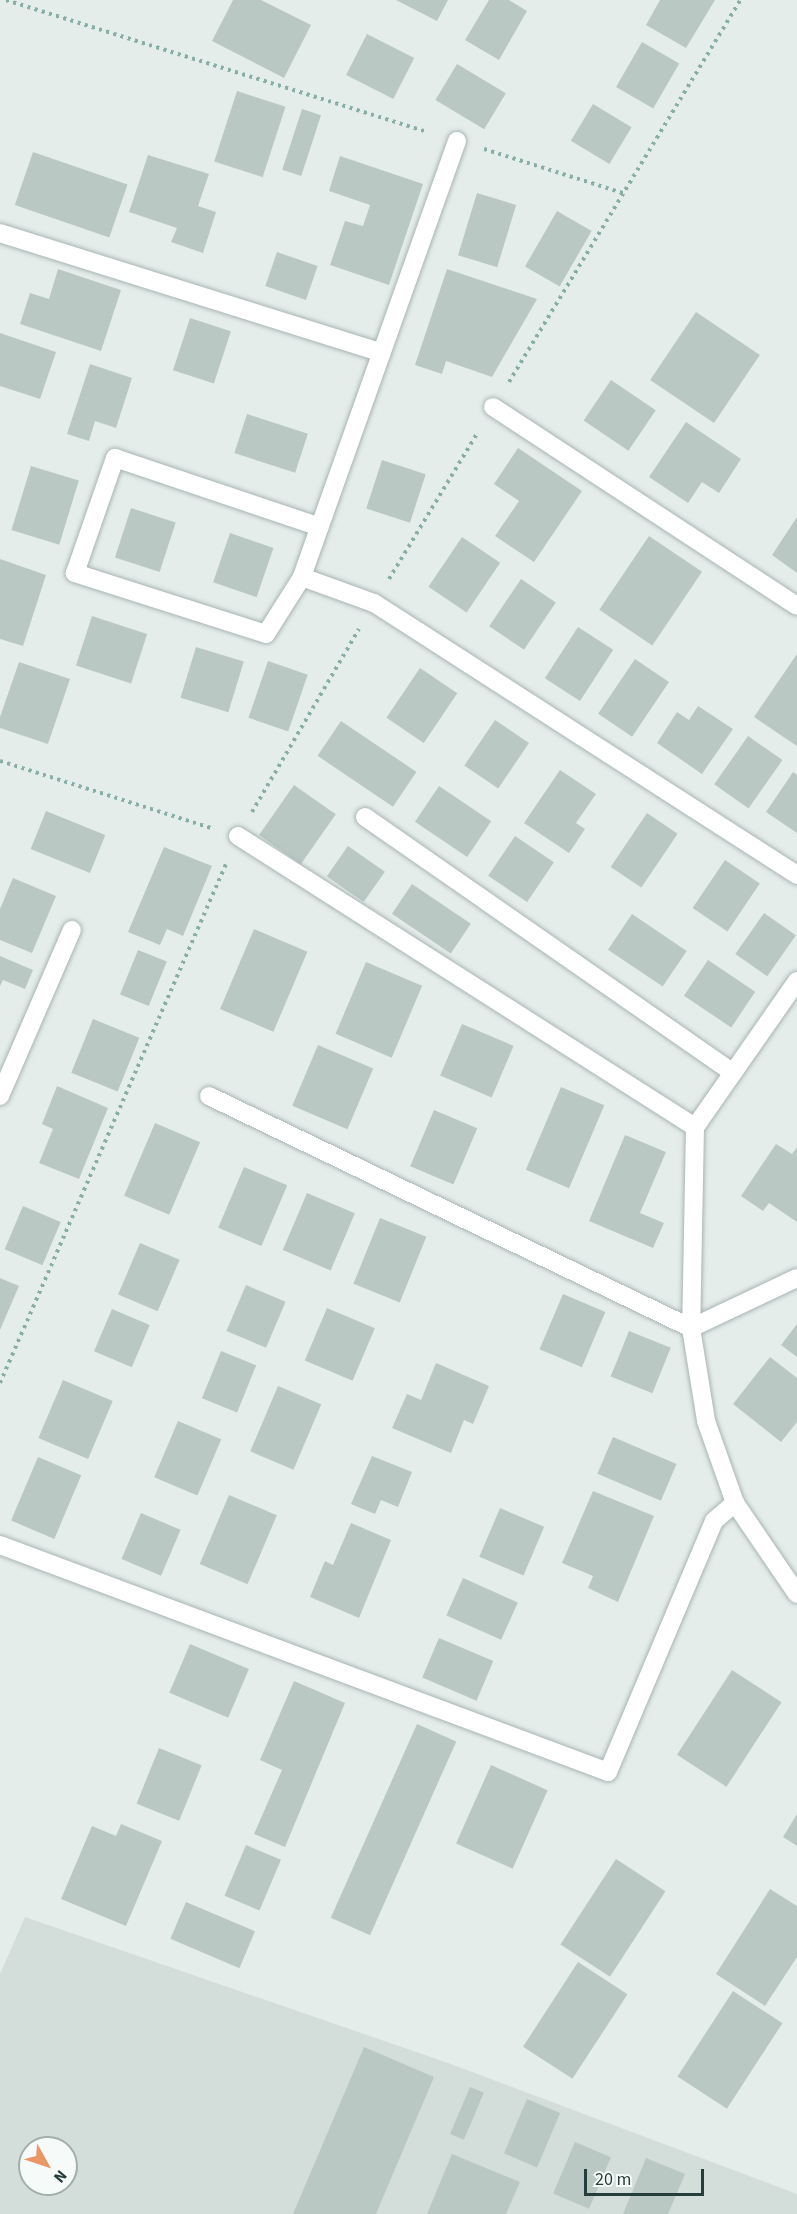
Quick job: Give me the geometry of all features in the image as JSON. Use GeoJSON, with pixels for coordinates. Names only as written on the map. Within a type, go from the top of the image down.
{"type":"FeatureCollection","features":[{"type":"Feature","properties":{"kind":"street"},"geometry":{"type":"LineString","coordinates":[[320,526],[115,458],[75,573],[266,634],[302,577],[457,141]]}},
{"type":"Feature","properties":{"kind":"street"},"geometry":{"type":"LineString","coordinates":[[0,233],[382,353]]}},
{"type":"Feature","properties":{"kind":"street"},"geometry":{"type":"LineString","coordinates":[[493,407],[797,606]]}},
{"type":"Feature","properties":{"kind":"street"},"geometry":{"type":"LineString","coordinates":[[302,577],[374,603],[797,875]]}},
{"type":"Feature","properties":{"kind":"street"},"geometry":{"type":"LineString","coordinates":[[365,817],[733,1073]]}},
{"type":"Feature","properties":{"kind":"street"},"geometry":{"type":"LineString","coordinates":[[238,836],[695,1127]]}},
{"type":"Feature","properties":{"kind":"street"},"geometry":{"type":"LineString","coordinates":[[0,1096],[72,930]]}},
{"type":"Feature","properties":{"kind":"street"},"geometry":{"type":"LineString","coordinates":[[797,981],[695,1127],[691,1328],[706,1421],[735,1503],[797,1594]]}},
{"type":"Feature","properties":{"kind":"street"},"geometry":{"type":"LineString","coordinates":[[209,1096],[691,1328]]}},
{"type":"Feature","properties":{"kind":"street"},"geometry":{"type":"LineString","coordinates":[[691,1328],[797,1278]]}},
{"type":"Feature","properties":{"kind":"street"},"geometry":{"type":"LineString","coordinates":[[0,1545],[608,1772],[714,1521],[735,1503]]}},
{"type":"Feature","properties":{"kind":"path"},"geometry":{"type":"LineString","coordinates":[[6,0],[623,193]]}},
{"type":"Feature","properties":{"kind":"path"},"geometry":{"type":"LineString","coordinates":[[0,1383],[238,836],[374,603],[740,0]]}},
{"type":"Feature","properties":{"kind":"path"},"geometry":{"type":"LineString","coordinates":[[0,761],[238,836]]}},
{"type":"Feature","properties":{"kind":"shaded area"},"geometry":{"type":"Polygon","coordinates":[[[25,1917],[451,2064],[797,2194],[797,2214],[0,2214],[0,1974],[25,1917]]]}},
{"type":"Feature","properties":{"kind":"building"},"geometry":{"type":"Polygon","coordinates":[[[233,0],[261,0],[311,25],[284,78],[212,41],[233,0]]]}},
{"type":"Feature","properties":{"kind":"building"},"geometry":{"type":"Polygon","coordinates":[[[396,0],[448,0],[437,21],[396,0]]]}},
{"type":"Feature","properties":{"kind":"building"},"geometry":{"type":"Polygon","coordinates":[[[489,0],[509,0],[527,11],[499,60],[465,40],[489,0]]]}},
{"type":"Feature","properties":{"kind":"building"},"geometry":{"type":"Polygon","coordinates":[[[660,0],[715,0],[686,48],[646,25],[660,0]]]}},
{"type":"Feature","properties":{"kind":"building"},"geometry":{"type":"Polygon","coordinates":[[[367,34],[414,58],[393,99],[346,75],[367,34]]]}},
{"type":"Feature","properties":{"kind":"building"},"geometry":{"type":"Polygon","coordinates":[[[642,42],[679,64],[653,109],[616,87],[642,42]]]}},
{"type":"Feature","properties":{"kind":"building"},"geometry":{"type":"Polygon","coordinates":[[[457,64],[506,93],[484,129],[435,100],[457,64]]]}},
{"type":"Feature","properties":{"kind":"building"},"geometry":{"type":"Polygon","coordinates":[[[237,91],[286,107],[263,177],[214,161],[237,91]]]}},
{"type":"Feature","properties":{"kind":"building"},"geometry":{"type":"Polygon","coordinates":[[[593,104],[632,127],[609,164],[571,141],[593,104]]]}},
{"type":"Feature","properties":{"kind":"building"},"geometry":{"type":"Polygon","coordinates":[[[302,109],[321,115],[301,176],[282,170],[302,109]]]}},
{"type":"Feature","properties":{"kind":"building"},"geometry":{"type":"Polygon","coordinates":[[[33,152],[128,185],[109,238],[15,205],[33,152]]]}},
{"type":"Feature","properties":{"kind":"building"},"geometry":{"type":"Polygon","coordinates":[[[148,155],[209,174],[198,206],[216,212],[203,253],[171,242],[177,228],[129,212],[148,155]]]}},
{"type":"Feature","properties":{"kind":"building"},"geometry":{"type":"Polygon","coordinates":[[[340,156],[423,184],[389,285],[330,265],[345,221],[363,226],[370,205],[329,191],[340,156]]]}},
{"type":"Feature","properties":{"kind":"building"},"geometry":{"type":"Polygon","coordinates":[[[477,193],[516,205],[497,267],[458,255],[477,193]]]}},
{"type":"Feature","properties":{"kind":"building"},"geometry":{"type":"Polygon","coordinates":[[[557,211],[592,231],[560,286],[525,266],[557,211]]]}},
{"type":"Feature","properties":{"kind":"building"},"geometry":{"type":"Polygon","coordinates":[[[277,252],[318,266],[306,300],[265,286],[277,252]]]}},
{"type":"Feature","properties":{"kind":"building"},"geometry":{"type":"Polygon","coordinates":[[[58,269],[121,290],[101,351],[20,324],[30,293],[49,299],[58,269]]]}},
{"type":"Feature","properties":{"kind":"building"},"geometry":{"type":"Polygon","coordinates":[[[447,269],[537,299],[492,377],[446,361],[442,374],[415,365],[447,269]]]}},
{"type":"Feature","properties":{"kind":"building"},"geometry":{"type":"Polygon","coordinates":[[[696,312],[760,355],[714,423],[650,380],[696,312]]]}},
{"type":"Feature","properties":{"kind":"building"},"geometry":{"type":"Polygon","coordinates":[[[190,318],[231,331],[214,384],[173,370],[190,318]]]}},
{"type":"Feature","properties":{"kind":"building"},"geometry":{"type":"Polygon","coordinates":[[[0,333],[56,352],[40,399],[0,386],[0,333]]]}},
{"type":"Feature","properties":{"kind":"building"},"geometry":{"type":"Polygon","coordinates":[[[90,364],[132,378],[116,428],[95,421],[89,441],[67,434],[90,364]]]}},
{"type":"Feature","properties":{"kind":"building"},"geometry":{"type":"Polygon","coordinates":[[[611,380],[656,410],[628,451],[584,421],[611,380]]]}},
{"type":"Feature","properties":{"kind":"building"},"geometry":{"type":"Polygon","coordinates":[[[247,414],[308,434],[295,473],[234,453],[247,414]]]}},
{"type":"Feature","properties":{"kind":"building"},"geometry":{"type":"Polygon","coordinates":[[[686,422],[741,459],[719,493],[702,482],[688,503],[649,477],[686,422]]]}},
{"type":"Feature","properties":{"kind":"building"},"geometry":{"type":"Polygon","coordinates":[[[518,448],[582,491],[534,562],[495,536],[519,501],[494,484],[518,448]]]}},
{"type":"Feature","properties":{"kind":"building"},"geometry":{"type":"Polygon","coordinates":[[[382,460],[426,474],[410,523],[366,509],[382,460]]]}},
{"type":"Feature","properties":{"kind":"building"},"geometry":{"type":"Polygon","coordinates":[[[31,466],[79,481],[59,545],[11,530],[31,466]]]}},
{"type":"Feature","properties":{"kind":"building"},"geometry":{"type":"Polygon","coordinates":[[[131,508],[176,523],[160,572],[115,557],[131,508]]]}},
{"type":"Feature","properties":{"kind":"building"},"geometry":{"type":"Polygon","coordinates":[[[797,517],[797,573],[772,555],[797,517]]]}},
{"type":"Feature","properties":{"kind":"building"},"geometry":{"type":"Polygon","coordinates":[[[230,533],[273,548],[257,597],[213,582],[230,533]]]}},
{"type":"Feature","properties":{"kind":"building"},"geometry":{"type":"Polygon","coordinates":[[[649,536],[702,572],[652,646],[599,610],[649,536]]]}},
{"type":"Feature","properties":{"kind":"building"},"geometry":{"type":"Polygon","coordinates":[[[462,537],[500,563],[467,612],[428,587],[462,537]]]}},
{"type":"Feature","properties":{"kind":"building"},"geometry":{"type":"Polygon","coordinates":[[[0,559],[46,575],[23,646],[0,639],[0,559]]]}},
{"type":"Feature","properties":{"kind":"building"},"geometry":{"type":"Polygon","coordinates":[[[521,579],[556,602],[524,650],[489,626],[521,579]]]}},
{"type":"Feature","properties":{"kind":"building"},"geometry":{"type":"Polygon","coordinates":[[[92,616],[147,634],[131,683],[76,665],[92,616]]]}},
{"type":"Feature","properties":{"kind":"building"},"geometry":{"type":"Polygon","coordinates":[[[578,627],[613,650],[580,701],[545,678],[578,627]]]}},
{"type":"Feature","properties":{"kind":"building"},"geometry":{"type":"Polygon","coordinates":[[[196,647],[244,662],[228,712],[181,698],[196,647]]]}},
{"type":"Feature","properties":{"kind":"building"},"geometry":{"type":"Polygon","coordinates":[[[797,654],[797,746],[754,717],[797,654]]]}},
{"type":"Feature","properties":{"kind":"building"},"geometry":{"type":"Polygon","coordinates":[[[635,659],[669,682],[632,737],[598,714],[635,659]]]}},
{"type":"Feature","properties":{"kind":"building"},"geometry":{"type":"Polygon","coordinates":[[[268,661],[308,675],[288,731],[248,718],[268,661]]]}},
{"type":"Feature","properties":{"kind":"building"},"geometry":{"type":"Polygon","coordinates":[[[19,662],[70,679],[48,744],[0,728],[0,717],[19,662]]]}},
{"type":"Feature","properties":{"kind":"building"},"geometry":{"type":"Polygon","coordinates":[[[420,668],[457,693],[424,743],[386,718],[420,668]]]}},
{"type":"Feature","properties":{"kind":"building"},"geometry":{"type":"Polygon","coordinates":[[[698,706],[733,729],[702,774],[657,743],[677,712],[689,720],[698,706]]]}},
{"type":"Feature","properties":{"kind":"building"},"geometry":{"type":"Polygon","coordinates":[[[495,720],[529,743],[498,789],[464,766],[495,720]]]}},
{"type":"Feature","properties":{"kind":"building"},"geometry":{"type":"Polygon","coordinates":[[[341,721],[416,772],[393,807],[318,756],[341,721]]]}},
{"type":"Feature","properties":{"kind":"building"},"geometry":{"type":"Polygon","coordinates":[[[748,736],[782,760],[749,808],[714,784],[748,736]]]}},
{"type":"Feature","properties":{"kind":"building"},"geometry":{"type":"Polygon","coordinates":[[[560,770],[596,794],[576,823],[585,829],[569,853],[524,823],[560,770]]]}},
{"type":"Feature","properties":{"kind":"building"},"geometry":{"type":"Polygon","coordinates":[[[793,772],[797,775],[797,833],[766,812],[793,772]]]}},
{"type":"Feature","properties":{"kind":"building"},"geometry":{"type":"Polygon","coordinates":[[[294,785],[336,814],[301,864],[259,835],[294,785]]]}},
{"type":"Feature","properties":{"kind":"building"},"geometry":{"type":"Polygon","coordinates":[[[439,786],[491,821],[467,857],[415,822],[439,786]]]}},
{"type":"Feature","properties":{"kind":"building"},"geometry":{"type":"Polygon","coordinates":[[[46,811],[105,835],[90,873],[31,849],[46,811]]]}},
{"type":"Feature","properties":{"kind":"building"},"geometry":{"type":"Polygon","coordinates":[[[647,813],[678,834],[641,888],[611,867],[647,813]]]}},
{"type":"Feature","properties":{"kind":"building"},"geometry":{"type":"Polygon","coordinates":[[[515,836],[554,862],[527,902],[488,876],[515,836]]]}},
{"type":"Feature","properties":{"kind":"building"},"geometry":{"type":"Polygon","coordinates":[[[348,846],[385,872],[364,902],[327,876],[348,846]]]}},
{"type":"Feature","properties":{"kind":"building"},"geometry":{"type":"Polygon","coordinates":[[[164,847],[212,866],[183,936],[167,929],[160,945],[128,932],[164,847]]]}},
{"type":"Feature","properties":{"kind":"building"},"geometry":{"type":"Polygon","coordinates":[[[725,860],[760,883],[727,932],[693,908],[725,860]]]}},
{"type":"Feature","properties":{"kind":"building"},"geometry":{"type":"Polygon","coordinates":[[[13,878],[56,896],[32,953],[0,940],[0,909],[13,878]]]}},
{"type":"Feature","properties":{"kind":"building"},"geometry":{"type":"Polygon","coordinates":[[[412,884],[471,924],[451,954],[392,914],[412,884]]]}},
{"type":"Feature","properties":{"kind":"building"},"geometry":{"type":"Polygon","coordinates":[[[764,913],[796,935],[767,976],[735,954],[764,913]]]}},
{"type":"Feature","properties":{"kind":"building"},"geometry":{"type":"Polygon","coordinates":[[[632,914],[687,951],[663,987],[608,950],[632,914]]]}},
{"type":"Feature","properties":{"kind":"building"},"geometry":{"type":"Polygon","coordinates":[[[254,929],[307,952],[273,1032],[220,1009],[254,929]]]}},
{"type":"Feature","properties":{"kind":"building"},"geometry":{"type":"Polygon","coordinates":[[[138,950],[167,962],[149,1006],[120,995],[138,950]]]}},
{"type":"Feature","properties":{"kind":"building"},"geometry":{"type":"Polygon","coordinates":[[[0,956],[33,970],[25,989],[3,980],[0,986],[0,956]]]}},
{"type":"Feature","properties":{"kind":"building"},"geometry":{"type":"Polygon","coordinates":[[[708,960],[755,992],[731,1028],[684,996],[708,960]]]}},
{"type":"Feature","properties":{"kind":"building"},"geometry":{"type":"Polygon","coordinates":[[[366,962],[422,986],[392,1058],[336,1034],[366,962]]]}},
{"type":"Feature","properties":{"kind":"building"},"geometry":{"type":"Polygon","coordinates":[[[93,1019],[139,1038],[118,1092],[71,1073],[93,1019]]]}},
{"type":"Feature","properties":{"kind":"building"},"geometry":{"type":"Polygon","coordinates":[[[462,1024],[514,1046],[492,1097],[440,1076],[462,1024]]]}},
{"type":"Feature","properties":{"kind":"building"},"geometry":{"type":"Polygon","coordinates":[[[318,1045],[373,1068],[347,1129],[292,1106],[318,1045]]]}},
{"type":"Feature","properties":{"kind":"building"},"geometry":{"type":"Polygon","coordinates":[[[57,1086],[108,1108],[79,1179],[39,1163],[53,1129],[42,1124],[57,1086]]]}},
{"type":"Feature","properties":{"kind":"building"},"geometry":{"type":"Polygon","coordinates":[[[561,1087],[604,1105],[569,1188],[526,1170],[561,1087]]]}},
{"type":"Feature","properties":{"kind":"building"},"geometry":{"type":"Polygon","coordinates":[[[434,1110],[477,1128],[453,1185],[410,1166],[434,1110]]]}},
{"type":"Feature","properties":{"kind":"building"},"geometry":{"type":"Polygon","coordinates":[[[155,1123],[200,1142],[169,1215],[124,1196],[155,1123]]]}},
{"type":"Feature","properties":{"kind":"building"},"geometry":{"type":"Polygon","coordinates":[[[625,1135],[666,1152],[640,1213],[664,1223],[653,1248],[589,1221],[625,1135]]]}},
{"type":"Feature","properties":{"kind":"building"},"geometry":{"type":"Polygon","coordinates":[[[776,1144],[792,1154],[797,1147],[797,1222],[769,1203],[763,1211],[741,1196],[776,1144]]]}},
{"type":"Feature","properties":{"kind":"building"},"geometry":{"type":"Polygon","coordinates":[[[244,1167],[287,1185],[261,1246],[218,1228],[244,1167]]]}},
{"type":"Feature","properties":{"kind":"building"},"geometry":{"type":"Polygon","coordinates":[[[307,1193],[355,1213],[331,1270],[283,1250],[307,1193]]]}},
{"type":"Feature","properties":{"kind":"building"},"geometry":{"type":"Polygon","coordinates":[[[23,1206],[61,1222],[42,1265],[5,1249],[23,1206]]]}},
{"type":"Feature","properties":{"kind":"building"},"geometry":{"type":"Polygon","coordinates":[[[380,1218],[426,1237],[400,1303],[353,1284],[380,1218]]]}},
{"type":"Feature","properties":{"kind":"building"},"geometry":{"type":"Polygon","coordinates":[[[140,1243],[180,1260],[158,1311],[118,1295],[140,1243]]]}},
{"type":"Feature","properties":{"kind":"building"},"geometry":{"type":"Polygon","coordinates":[[[0,1278],[19,1286],[0,1330],[0,1278]]]}},
{"type":"Feature","properties":{"kind":"building"},"geometry":{"type":"Polygon","coordinates":[[[246,1285],[286,1302],[266,1348],[226,1331],[246,1285]]]}},
{"type":"Feature","properties":{"kind":"building"},"geometry":{"type":"Polygon","coordinates":[[[563,1294],[605,1312],[582,1367],[540,1349],[563,1294]]]}},
{"type":"Feature","properties":{"kind":"building"},"geometry":{"type":"Polygon","coordinates":[[[327,1308],[375,1328],[353,1381],[305,1360],[327,1308]]]}},
{"type":"Feature","properties":{"kind":"building"},"geometry":{"type":"Polygon","coordinates":[[[112,1309],[150,1325],[132,1367],[94,1351],[112,1309]]]}},
{"type":"Feature","properties":{"kind":"building"},"geometry":{"type":"Polygon","coordinates":[[[797,1324],[797,1357],[781,1345],[797,1324]]]}},
{"type":"Feature","properties":{"kind":"building"},"geometry":{"type":"Polygon","coordinates":[[[629,1331],[671,1348],[652,1393],[611,1376],[629,1331]]]}},
{"type":"Feature","properties":{"kind":"building"},"geometry":{"type":"Polygon","coordinates":[[[221,1351],[256,1365],[237,1413],[202,1398],[221,1351]]]}},
{"type":"Feature","properties":{"kind":"building"},"geometry":{"type":"Polygon","coordinates":[[[770,1357],[797,1378],[797,1422],[781,1442],[733,1404],[770,1357]]]}},
{"type":"Feature","properties":{"kind":"building"},"geometry":{"type":"Polygon","coordinates":[[[436,1363],[489,1386],[473,1424],[464,1420],[451,1453],[392,1428],[407,1394],[421,1400],[436,1363]]]}},
{"type":"Feature","properties":{"kind":"building"},"geometry":{"type":"Polygon","coordinates":[[[63,1380],[113,1401],[88,1459],[38,1438],[63,1380]]]}},
{"type":"Feature","properties":{"kind":"building"},"geometry":{"type":"Polygon","coordinates":[[[278,1386],[321,1404],[294,1470],[250,1451],[278,1386]]]}},
{"type":"Feature","properties":{"kind":"building"},"geometry":{"type":"Polygon","coordinates":[[[178,1421],[221,1439],[197,1496],[154,1477],[178,1421]]]}},
{"type":"Feature","properties":{"kind":"building"},"geometry":{"type":"Polygon","coordinates":[[[613,1437],[677,1464],[661,1501],[597,1474],[613,1437]]]}},
{"type":"Feature","properties":{"kind":"building"},"geometry":{"type":"Polygon","coordinates":[[[372,1456],[412,1472],[398,1507],[381,1500],[375,1514],[351,1504],[372,1456]]]}},
{"type":"Feature","properties":{"kind":"building"},"geometry":{"type":"Polygon","coordinates":[[[38,1457],[81,1475],[54,1539],[11,1521],[38,1457]]]}},
{"type":"Feature","properties":{"kind":"building"},"geometry":{"type":"Polygon","coordinates":[[[593,1491],[654,1516],[618,1602],[588,1588],[593,1576],[562,1563],[593,1491]]]}},
{"type":"Feature","properties":{"kind":"building"},"geometry":{"type":"Polygon","coordinates":[[[229,1495],[277,1515],[248,1584],[200,1564],[229,1495]]]}},
{"type":"Feature","properties":{"kind":"building"},"geometry":{"type":"Polygon","coordinates":[[[500,1508],[544,1527],[523,1576],[479,1557],[500,1508]]]}},
{"type":"Feature","properties":{"kind":"building"},"geometry":{"type":"Polygon","coordinates":[[[141,1513],[181,1530],[161,1576],[121,1559],[141,1513]]]}},
{"type":"Feature","properties":{"kind":"building"},"geometry":{"type":"Polygon","coordinates":[[[351,1523],[391,1540],[359,1618],[310,1597],[325,1561],[333,1565],[351,1523]]]}},
{"type":"Feature","properties":{"kind":"building"},"geometry":{"type":"Polygon","coordinates":[[[463,1578],[518,1602],[501,1640],[446,1615],[463,1578]]]}},
{"type":"Feature","properties":{"kind":"building"},"geometry":{"type":"Polygon","coordinates":[[[439,1638],[493,1661],[477,1701],[422,1678],[439,1638]]]}},
{"type":"Feature","properties":{"kind":"building"},"geometry":{"type":"Polygon","coordinates":[[[190,1644],[249,1669],[228,1718],[169,1693],[190,1644]]]}},
{"type":"Feature","properties":{"kind":"building"},"geometry":{"type":"Polygon","coordinates":[[[732,1670],[781,1702],[726,1787],[677,1755],[732,1670]]]}},
{"type":"Feature","properties":{"kind":"building"},"geometry":{"type":"Polygon","coordinates":[[[294,1681],[345,1703],[285,1847],[254,1834],[282,1770],[260,1760],[294,1681]]]}},
{"type":"Feature","properties":{"kind":"building"},"geometry":{"type":"Polygon","coordinates":[[[417,1724],[456,1741],[370,1935],[331,1918],[417,1724]]]}},
{"type":"Feature","properties":{"kind":"building"},"geometry":{"type":"Polygon","coordinates":[[[159,1748],[202,1765],[179,1821],[137,1804],[159,1748]]]}},
{"type":"Feature","properties":{"kind":"building"},"geometry":{"type":"Polygon","coordinates":[[[491,1765],[548,1790],[513,1869],[456,1844],[491,1765]]]}},
{"type":"Feature","properties":{"kind":"building"},"geometry":{"type":"Polygon","coordinates":[[[797,1814],[797,1846],[783,1837],[797,1814]]]}},
{"type":"Feature","properties":{"kind":"building"},"geometry":{"type":"Polygon","coordinates":[[[121,1824],[162,1841],[126,1926],[61,1899],[92,1826],[116,1836],[121,1824]]]}},
{"type":"Feature","properties":{"kind":"building"},"geometry":{"type":"Polygon","coordinates":[[[246,1845],[281,1860],[259,1910],[225,1896],[246,1845]]]}},
{"type":"Feature","properties":{"kind":"building"},"geometry":{"type":"Polygon","coordinates":[[[616,1859],[665,1891],[610,1977],[560,1945],[616,1859]]]}},
{"type":"Feature","properties":{"kind":"building"},"geometry":{"type":"Polygon","coordinates":[[[770,1889],[797,1906],[797,1957],[765,2006],[716,1974],[770,1889]]]}},
{"type":"Feature","properties":{"kind":"building"},"geometry":{"type":"Polygon","coordinates":[[[186,1902],[255,1931],[239,1968],[170,1939],[186,1902]]]}},
{"type":"Feature","properties":{"kind":"building"},"geometry":{"type":"Polygon","coordinates":[[[578,1962],[627,1994],[572,2079],[523,2047],[578,1962]]]}},
{"type":"Feature","properties":{"kind":"building"},"geometry":{"type":"Polygon","coordinates":[[[733,1991],[782,2023],[727,2109],[677,2077],[733,1991]]]}},
{"type":"Feature","properties":{"kind":"building"},"geometry":{"type":"Polygon","coordinates":[[[364,2047],[434,2077],[376,2214],[293,2214],[364,2047]]]}},
{"type":"Feature","properties":{"kind":"building"},"geometry":{"type":"Polygon","coordinates":[[[470,2087],[484,2093],[464,2140],[450,2134],[470,2087]]]}},
{"type":"Feature","properties":{"kind":"building"},"geometry":{"type":"Polygon","coordinates":[[[527,2099],[560,2113],[537,2167],[504,2153],[527,2099]]]}},
{"type":"Feature","properties":{"kind":"building"},"geometry":{"type":"Polygon","coordinates":[[[575,2142],[611,2157],[589,2209],[553,2194],[575,2142]]]}},
{"type":"Feature","properties":{"kind":"building"},"geometry":{"type":"Polygon","coordinates":[[[452,2154],[520,2182],[506,2214],[427,2214],[452,2154]]]}},
{"type":"Feature","properties":{"kind":"building"},"geometry":{"type":"Polygon","coordinates":[[[646,2158],[685,2174],[668,2214],[623,2214],[646,2158]]]}}]}
